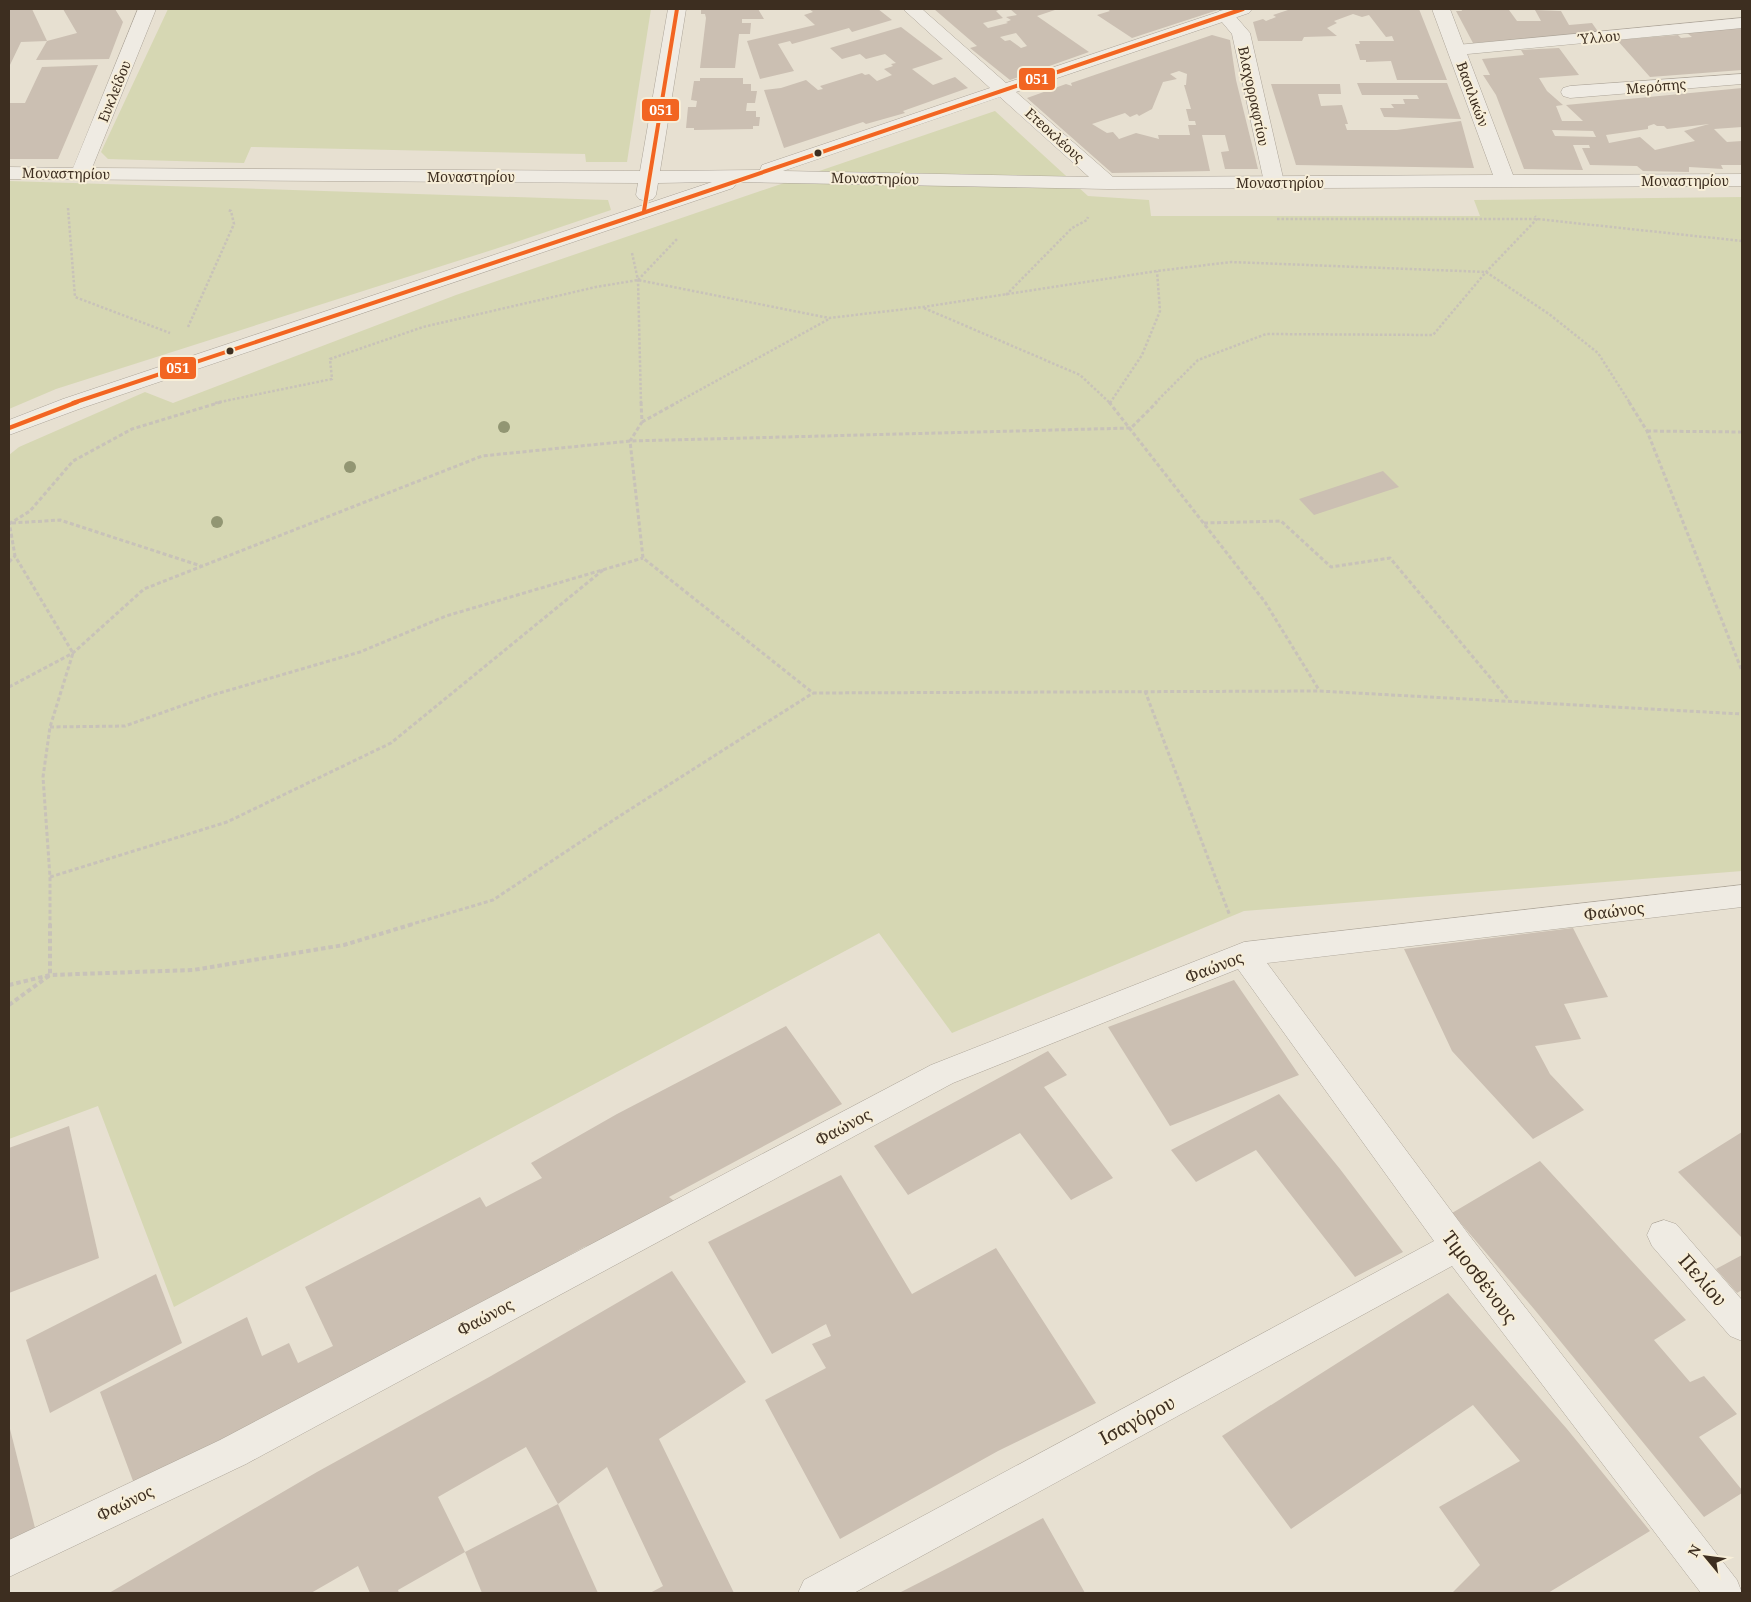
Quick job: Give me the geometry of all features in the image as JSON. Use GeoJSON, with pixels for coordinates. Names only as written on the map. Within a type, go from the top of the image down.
{"type":"FeatureCollection","features":[{"type":"Feature","properties":{"kind":"street","name":"Ευκλείδου"},"geometry":{"type":"LineString","coordinates":[[80,174],[147,9]]}},
{"type":"Feature","properties":{"kind":"street"},"geometry":{"type":"LineString","coordinates":[[634,215],[649,177],[677,9]]}},
{"type":"Feature","properties":{"kind":"street","name":"Ετεοκλέους"},"geometry":{"type":"LineString","coordinates":[[912,9],[1108,183]]}},
{"type":"Feature","properties":{"kind":"street"},"geometry":{"type":"LineString","coordinates":[[9,428],[71,404],[1243,9]]}},
{"type":"Feature","properties":{"kind":"street","name":"Βασιλικών"},"geometry":{"type":"LineString","coordinates":[[1441,9],[1505,180]]}},
{"type":"Feature","properties":{"kind":"street","name":"Βλαχορραφτίου"},"geometry":{"type":"LineString","coordinates":[[1225,15],[1240,33],[1274,182]]}},
{"type":"Feature","properties":{"kind":"street","name":"Ύλλου"},"geometry":{"type":"LineString","coordinates":[[1457,50],[1742,23]]}},
{"type":"Feature","properties":{"kind":"street","name":"Μερόπης"},"geometry":{"type":"LineString","coordinates":[[1570,92],[1742,79]]}},
{"type":"Feature","properties":{"kind":"street","name":"Μοναστηρίου"},"geometry":{"type":"LineString","coordinates":[[9,173],[750,176],[1108,183],[1742,180]]}},
{"type":"Feature","properties":{"kind":"street","name":"Φαώνος"},"geometry":{"type":"LineString","coordinates":[[9,1559],[233,1452],[942,1074],[1244,954],[1742,896]]}},
{"type":"Feature","properties":{"kind":"street","name":"Τιμοσθένους"},"geometry":{"type":"LineString","coordinates":[[1244,954],[1457,1246],[1724,1593]]}},
{"type":"Feature","properties":{"kind":"street","name":"Πελίου"},"geometry":{"type":"LineString","coordinates":[[1664,1234],[1742,1325]]}},
{"type":"Feature","properties":{"kind":"street","name":"Ισαγόρου"},"geometry":{"type":"LineString","coordinates":[[817,1593],[1457,1246]]}},
{"type":"Feature","properties":{"kind":"path"},"geometry":{"type":"LineString","coordinates":[[58,173],[52,191],[68,204],[75,297],[183,338],[199,361]]}},
{"type":"Feature","properties":{"kind":"path"},"geometry":{"type":"LineString","coordinates":[[1505,180],[1538,219],[1742,241]]}},
{"type":"Feature","properties":{"kind":"path"},"geometry":{"type":"LineString","coordinates":[[183,338],[234,224],[231,210],[221,210]]}},
{"type":"Feature","properties":{"kind":"path"},"geometry":{"type":"LineString","coordinates":[[1006,295],[1072,228],[1087,220],[1089,213]]}},
{"type":"Feature","properties":{"kind":"path"},"geometry":{"type":"LineString","coordinates":[[634,215],[642,422]]}},
{"type":"Feature","properties":{"kind":"path"},"geometry":{"type":"LineString","coordinates":[[9,687],[73,653],[144,589],[482,456],[630,441],[1131,428],[1198,360],[1266,334],[1433,335],[1486,272],[1538,219]]}},
{"type":"Feature","properties":{"kind":"path"},"geometry":{"type":"LineString","coordinates":[[9,523],[30,511],[73,461],[132,429],[216,403],[332,379],[330,359],[423,327],[596,287],[638,280],[829,318],[923,307],[1231,262],[1486,272],[1550,314],[1598,353],[1647,431],[1742,671]]}},
{"type":"Feature","properties":{"kind":"path"},"geometry":{"type":"LineString","coordinates":[[1110,403],[1142,356],[1160,311],[1157,272]]}},
{"type":"Feature","properties":{"kind":"path"},"geometry":{"type":"LineString","coordinates":[[923,307],[1080,375],[1110,403],[1265,602],[1319,690]]}},
{"type":"Feature","properties":{"kind":"path"},"geometry":{"type":"LineString","coordinates":[[813,693],[644,558],[630,441],[642,422],[829,318]]}},
{"type":"Feature","properties":{"kind":"path"},"geometry":{"type":"LineString","coordinates":[[1647,431],[1742,432]]}},
{"type":"Feature","properties":{"kind":"path"},"geometry":{"type":"LineString","coordinates":[[9,523],[60,520],[201,566]]}},
{"type":"Feature","properties":{"kind":"path"},"geometry":{"type":"LineString","coordinates":[[1204,523],[1281,521],[1331,567],[1390,558],[1509,701]]}},
{"type":"Feature","properties":{"kind":"path"},"geometry":{"type":"LineString","coordinates":[[9,523],[15,556],[73,653],[50,727],[43,777],[50,877],[50,975]]}},
{"type":"Feature","properties":{"kind":"path"},"geometry":{"type":"LineString","coordinates":[[9,562],[15,556]]}},
{"type":"Feature","properties":{"kind":"path"},"geometry":{"type":"LineString","coordinates":[[50,727],[125,726],[209,696],[360,652],[446,616],[644,558]]}},
{"type":"Feature","properties":{"kind":"path"},"geometry":{"type":"LineString","coordinates":[[50,877],[227,822],[391,743],[603,570]]}},
{"type":"Feature","properties":{"kind":"path"},"geometry":{"type":"LineString","coordinates":[[9,985],[50,975],[192,970],[344,945],[493,900],[614,819],[813,693],[1319,690],[1742,714]]}},
{"type":"Feature","properties":{"kind":"path"},"geometry":{"type":"LineString","coordinates":[[1145,691],[1244,954]]}},
{"type":"Feature","properties":{"kind":"path"},"geometry":{"type":"LineString","coordinates":[[9,1005],[50,975]]}},
{"type":"Feature","properties":{"kind":"green space"},"geometry":{"type":"Polygon","coordinates":[[[168,9],[651,9],[627,162],[586,162],[585,154],[251,147],[244,163],[108,159],[101,152],[168,9]]]}},
{"type":"Feature","properties":{"kind":"green space"},"geometry":{"type":"Polygon","coordinates":[[[995,111],[1088,196],[1149,200],[1151,216],[1480,216],[1474,200],[1742,197],[1742,871],[1244,911],[952,1033],[879,933],[174,1307],[98,1106],[9,1139],[9,455],[19,447],[145,392],[173,403],[456,295],[995,111]]]}},
{"type":"Feature","properties":{"kind":"green space"},"geometry":{"type":"Polygon","coordinates":[[[9,181],[608,200],[611,210],[495,249],[56,389],[9,409],[9,181]]]}},
{"type":"Feature","properties":{"kind":"building"},"geometry":{"type":"Polygon","coordinates":[[[9,9],[32,9],[47,41],[21,42],[9,67],[9,9]]]}},
{"type":"Feature","properties":{"kind":"building"},"geometry":{"type":"Polygon","coordinates":[[[63,9],[115,9],[123,22],[109,59],[36,60],[47,41],[77,33],[63,9]]]}},
{"type":"Feature","properties":{"kind":"building"},"geometry":{"type":"Polygon","coordinates":[[[701,9],[758,9],[764,19],[742,19],[742,23],[751,23],[750,34],[739,34],[735,68],[700,68],[706,18],[705,14],[701,14],[701,9]]]}},
{"type":"Feature","properties":{"kind":"building"},"geometry":{"type":"Polygon","coordinates":[[[809,9],[878,9],[892,20],[852,32],[849,28],[792,44],[790,41],[778,44],[794,71],[760,79],[747,41],[815,25],[804,15],[813,12],[809,9]]]}},
{"type":"Feature","properties":{"kind":"building"},"geometry":{"type":"Polygon","coordinates":[[[934,9],[1001,9],[996,11],[1003,18],[983,23],[988,28],[1008,23],[1006,22],[1011,20],[1006,17],[1017,15],[1010,9],[1058,9],[1037,16],[1089,52],[1010,80],[970,48],[977,46],[934,9]],[[1016,33],[1000,37],[1005,41],[1010,40],[1021,48],[1027,46],[1016,33]]]}},
{"type":"Feature","properties":{"kind":"building"},"geometry":{"type":"Polygon","coordinates":[[[1107,9],[1221,9],[1132,38],[1097,15],[1110,11],[1107,9]]]}},
{"type":"Feature","properties":{"kind":"building"},"geometry":{"type":"Polygon","coordinates":[[[1291,9],[1419,9],[1447,80],[1397,80],[1391,61],[1366,62],[1366,60],[1360,60],[1355,44],[1360,44],[1359,41],[1394,41],[1392,36],[1386,37],[1369,15],[1362,17],[1353,14],[1334,21],[1337,23],[1327,28],[1337,36],[1304,37],[1302,41],[1258,41],[1253,22],[1263,19],[1266,21],[1276,17],[1273,15],[1291,9]]]}},
{"type":"Feature","properties":{"kind":"building"},"geometry":{"type":"Polygon","coordinates":[[[1461,9],[1509,10],[1517,21],[1541,21],[1535,10],[1561,11],[1569,25],[1592,23],[1599,33],[1473,43],[1456,11],[1462,11],[1461,9]]]}},
{"type":"Feature","properties":{"kind":"building"},"geometry":{"type":"Polygon","coordinates":[[[901,27],[943,59],[912,69],[933,85],[955,77],[968,88],[903,111],[905,113],[866,124],[863,122],[784,148],[764,90],[781,88],[806,80],[818,90],[823,89],[820,86],[862,73],[865,75],[869,74],[877,81],[892,75],[884,69],[896,63],[885,54],[866,59],[860,54],[842,59],[830,48],[901,27]]]}},
{"type":"Feature","properties":{"kind":"building"},"geometry":{"type":"Polygon","coordinates":[[[1742,28],[1742,70],[1650,77],[1617,40],[1678,35],[1681,38],[1692,37],[1687,33],[1742,28]]]}},
{"type":"Feature","properties":{"kind":"building"},"geometry":{"type":"Polygon","coordinates":[[[1212,35],[1230,40],[1236,80],[1258,169],[1225,169],[1221,152],[1229,151],[1225,135],[1202,135],[1210,171],[1112,173],[1027,98],[1066,84],[1072,86],[1071,83],[1212,35]],[[1179,71],[1170,74],[1177,79],[1163,82],[1152,109],[1139,116],[1137,114],[1130,117],[1125,113],[1092,124],[1107,133],[1113,132],[1119,139],[1136,133],[1159,139],[1158,135],[1190,135],[1188,125],[1196,125],[1195,121],[1189,121],[1186,109],[1191,109],[1184,85],[1186,85],[1187,74],[1179,71]]]}},
{"type":"Feature","properties":{"kind":"building"},"geometry":{"type":"Polygon","coordinates":[[[1559,48],[1579,75],[1539,78],[1547,91],[1563,105],[1556,106],[1562,121],[1583,121],[1566,105],[1742,88],[1742,127],[1714,129],[1727,142],[1742,141],[1742,165],[1721,165],[1723,169],[1689,167],[1689,172],[1643,171],[1637,166],[1590,165],[1582,148],[1590,148],[1589,145],[1573,145],[1583,170],[1524,169],[1496,95],[1483,75],[1490,75],[1482,59],[1524,55],[1521,50],[1559,48]],[[1654,124],[1648,126],[1648,129],[1606,135],[1609,143],[1640,137],[1655,150],[1695,141],[1684,131],[1709,124],[1667,129],[1664,126],[1654,124]],[[1552,130],[1555,136],[1596,137],[1593,131],[1552,130]]]}},
{"type":"Feature","properties":{"kind":"building"},"geometry":{"type":"Polygon","coordinates":[[[98,65],[58,159],[9,159],[9,103],[25,103],[42,67],[98,65]]]}},
{"type":"Feature","properties":{"kind":"building"},"geometry":{"type":"Polygon","coordinates":[[[700,78],[743,78],[743,84],[751,84],[751,91],[757,91],[755,103],[747,103],[746,111],[756,111],[756,117],[760,117],[759,126],[753,126],[753,129],[694,130],[694,128],[686,128],[688,107],[696,107],[697,101],[691,100],[694,81],[700,81],[700,78]]]}},
{"type":"Feature","properties":{"kind":"building"},"geometry":{"type":"Polygon","coordinates":[[[1357,83],[1447,83],[1461,119],[1384,117],[1380,108],[1394,108],[1391,104],[1405,104],[1403,99],[1419,99],[1417,95],[1362,95],[1357,83]]]}},
{"type":"Feature","properties":{"kind":"building"},"geometry":{"type":"Polygon","coordinates":[[[1271,84],[1340,84],[1341,94],[1318,94],[1321,106],[1342,105],[1348,124],[1345,124],[1347,130],[1397,130],[1461,121],[1474,168],[1296,165],[1271,84]]]}},
{"type":"Feature","properties":{"kind":"building"},"geometry":{"type":"Polygon","coordinates":[[[1383,471],[1399,487],[1314,515],[1299,499],[1383,471]]]}},
{"type":"Feature","properties":{"kind":"building"},"geometry":{"type":"Polygon","coordinates":[[[1573,928],[1608,997],[1564,1004],[1581,1039],[1535,1046],[1550,1074],[1584,1110],[1533,1139],[1452,1051],[1404,949],[1573,928]]]}},
{"type":"Feature","properties":{"kind":"building"},"geometry":{"type":"Polygon","coordinates":[[[1234,980],[1299,1075],[1170,1126],[1108,1027],[1234,980]]]}},
{"type":"Feature","properties":{"kind":"building"},"geometry":{"type":"Polygon","coordinates":[[[786,1026],[842,1104],[669,1197],[678,1204],[635,1230],[584,1247],[435,1330],[136,1489],[100,1392],[247,1317],[262,1356],[289,1343],[298,1363],[333,1346],[305,1287],[480,1197],[486,1207],[542,1178],[531,1163],[617,1114],[786,1026]]]}},
{"type":"Feature","properties":{"kind":"building"},"geometry":{"type":"Polygon","coordinates":[[[1048,1051],[1067,1075],[1044,1087],[1113,1178],[1071,1200],[1020,1133],[908,1195],[874,1146],[1048,1051]]]}},
{"type":"Feature","properties":{"kind":"building"},"geometry":{"type":"Polygon","coordinates":[[[1279,1094],[1340,1169],[1403,1252],[1355,1277],[1256,1150],[1196,1182],[1171,1150],[1279,1094]]]}},
{"type":"Feature","properties":{"kind":"building"},"geometry":{"type":"Polygon","coordinates":[[[69,1126],[99,1258],[9,1293],[9,1148],[69,1126]]]}},
{"type":"Feature","properties":{"kind":"building"},"geometry":{"type":"Polygon","coordinates":[[[1742,1132],[1742,1238],[1678,1172],[1742,1132]]]}},
{"type":"Feature","properties":{"kind":"building"},"geometry":{"type":"Polygon","coordinates":[[[1540,1161],[1686,1320],[1654,1340],[1690,1382],[1704,1376],[1737,1414],[1699,1437],[1742,1490],[1742,1493],[1704,1517],[1534,1309],[1452,1213],[1540,1161]]]}},
{"type":"Feature","properties":{"kind":"building"},"geometry":{"type":"Polygon","coordinates":[[[841,1175],[912,1294],[996,1248],[1096,1403],[998,1451],[840,1539],[765,1400],[826,1368],[812,1344],[831,1336],[826,1324],[772,1354],[708,1242],[841,1175]]]}},
{"type":"Feature","properties":{"kind":"building"},"geometry":{"type":"Polygon","coordinates":[[[1742,1255],[1742,1290],[1737,1293],[1716,1269],[1742,1255]]]}},
{"type":"Feature","properties":{"kind":"building"},"geometry":{"type":"Polygon","coordinates":[[[672,1271],[746,1382],[659,1439],[734,1593],[650,1593],[663,1586],[607,1467],[558,1504],[526,1447],[438,1497],[465,1552],[398,1590],[399,1593],[370,1593],[358,1566],[311,1593],[109,1593],[317,1472],[491,1376],[672,1271]]]}},
{"type":"Feature","properties":{"kind":"building"},"geometry":{"type":"Polygon","coordinates":[[[156,1274],[182,1343],[50,1413],[26,1340],[156,1274]]]}},
{"type":"Feature","properties":{"kind":"building"},"geometry":{"type":"Polygon","coordinates":[[[1448,1293],[1567,1429],[1650,1531],[1548,1593],[1452,1593],[1480,1565],[1439,1507],[1520,1461],[1473,1405],[1291,1529],[1222,1436],[1448,1293]]]}},
{"type":"Feature","properties":{"kind":"building"},"geometry":{"type":"Polygon","coordinates":[[[9,1425],[36,1532],[9,1545],[9,1425]]]}},
{"type":"Feature","properties":{"kind":"building"},"geometry":{"type":"Polygon","coordinates":[[[558,1504],[598,1593],[482,1593],[465,1552],[558,1504]]]}},
{"type":"Feature","properties":{"kind":"building"},"geometry":{"type":"Polygon","coordinates":[[[1043,1518],[1085,1593],[899,1593],[952,1566],[1043,1518]]]}},
{"type":"Feature","properties":{"kind":"transit line","name":"051"},"geometry":{"type":"LineString","coordinates":[[644,211],[677,9]]}},
{"type":"Feature","properties":{"kind":"transit line","name":"051"},"geometry":{"type":"LineString","coordinates":[[9,428],[71,404],[625,219],[1243,9]]}}]}
